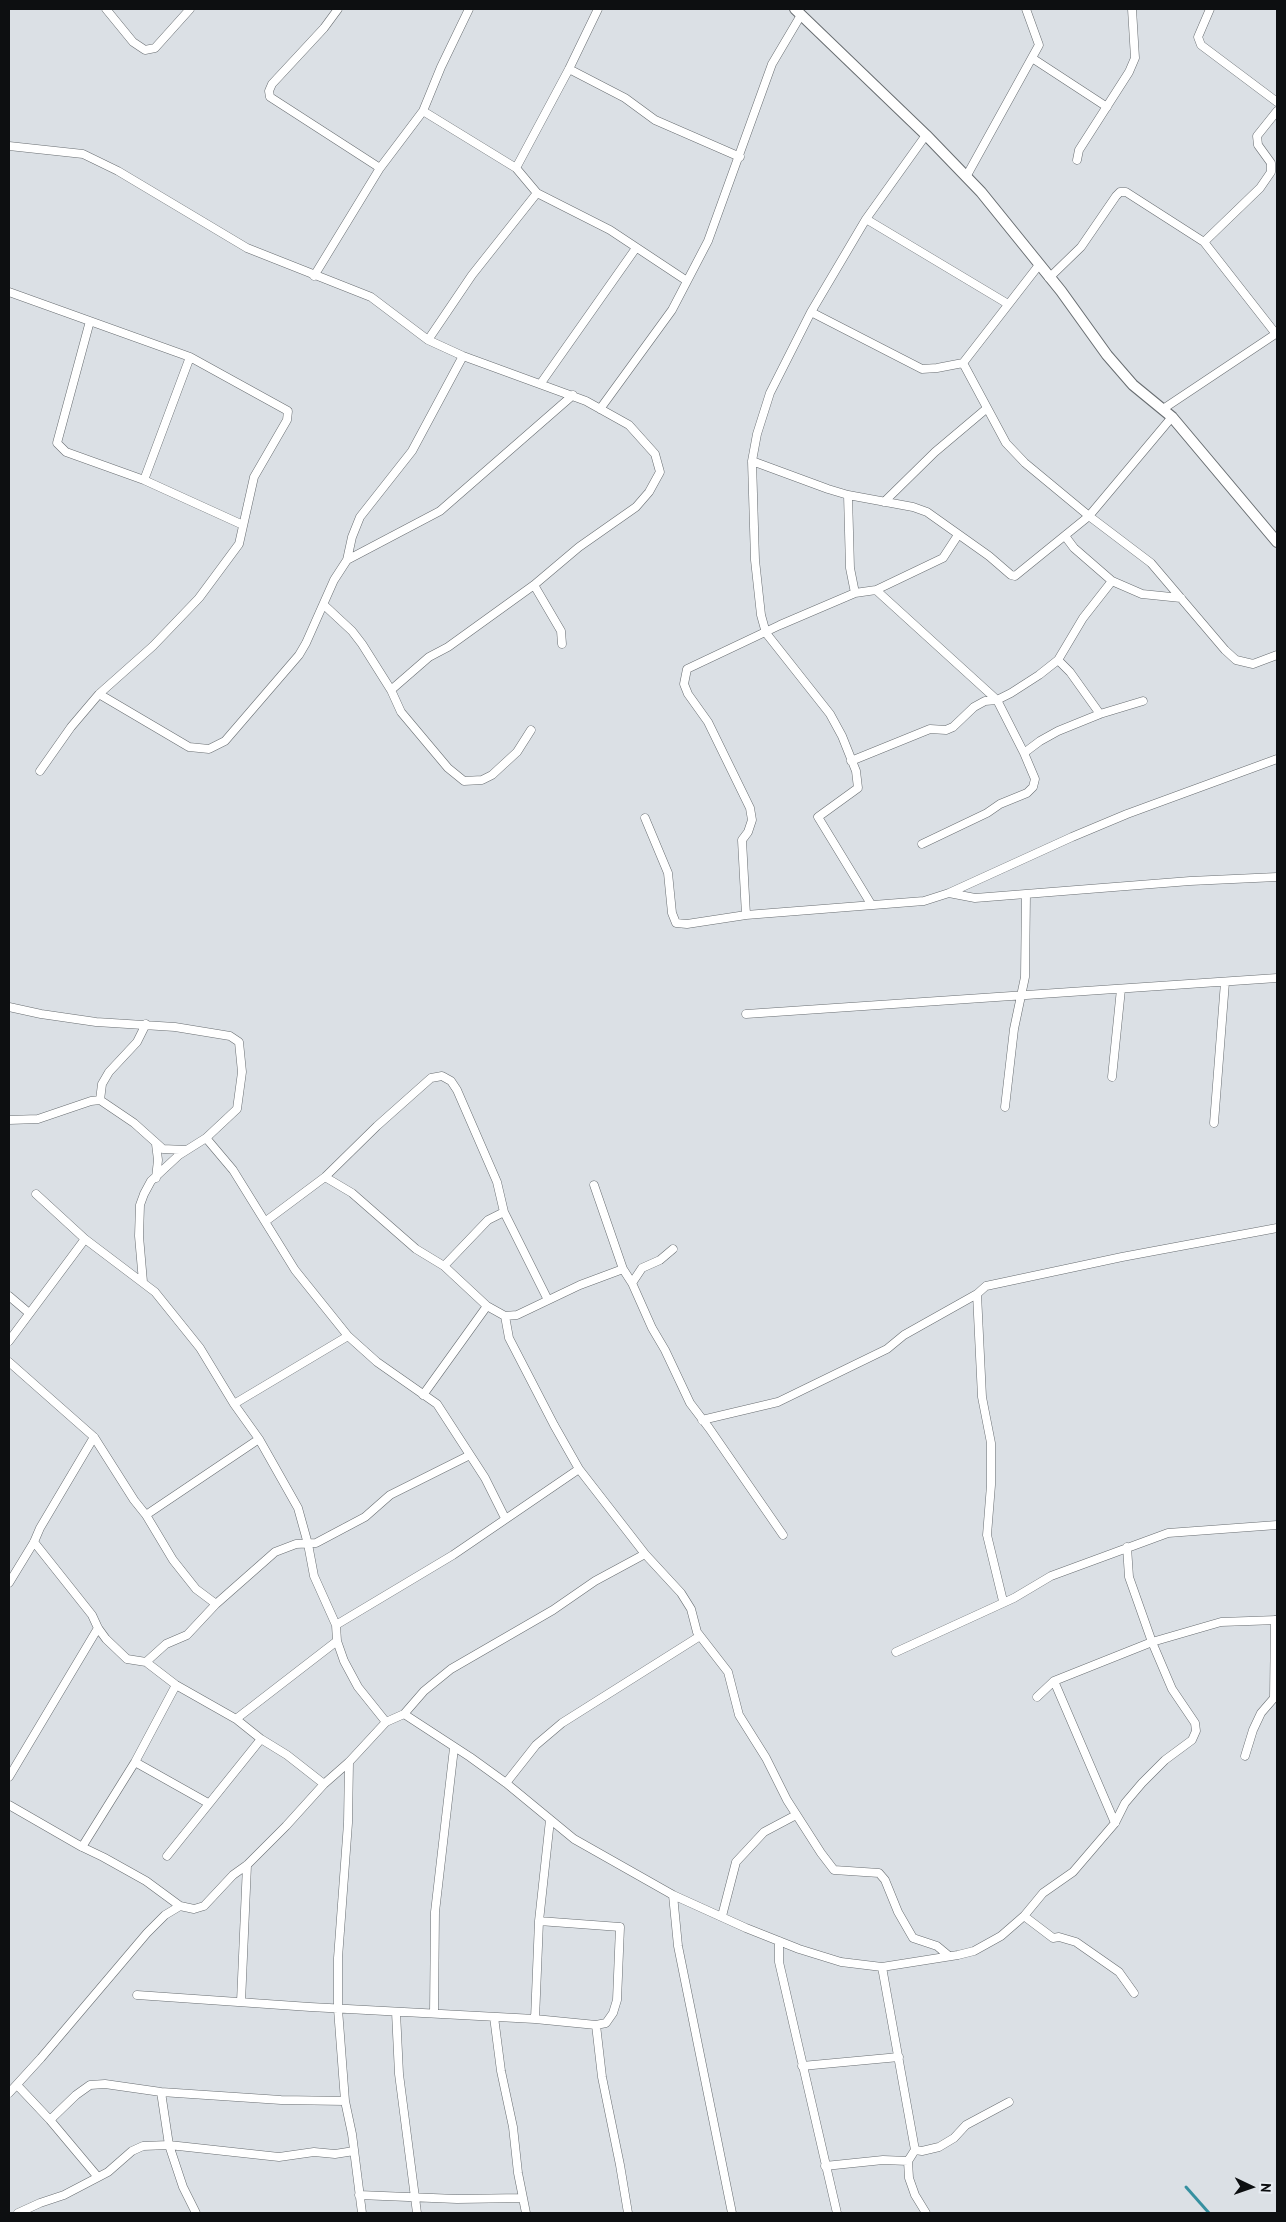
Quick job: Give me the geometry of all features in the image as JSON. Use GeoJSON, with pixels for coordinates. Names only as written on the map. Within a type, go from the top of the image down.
{"type":"FeatureCollection","features":[{"type":"Feature","properties":{"kind":"street"},"geometry":{"type":"LineString","coordinates":[[106,9],[133,42],[145,50],[155,48],[190,9]]}},
{"type":"Feature","properties":{"kind":"street"},"geometry":{"type":"LineString","coordinates":[[338,9],[324,28],[272,84],[269,91],[270,97],[380,168]]}},
{"type":"Feature","properties":{"kind":"street"},"geometry":{"type":"LineString","coordinates":[[314,276],[380,168],[423,111],[440,67],[469,9]]}},
{"type":"Feature","properties":{"kind":"street"},"geometry":{"type":"LineString","coordinates":[[516,168],[569,69],[598,9]]}},
{"type":"Feature","properties":{"kind":"street"},"geometry":{"type":"LineString","coordinates":[[966,176],[1039,45],[1026,9]]}},
{"type":"Feature","properties":{"kind":"street"},"geometry":{"type":"LineString","coordinates":[[1077,160],[1080,150],[1129,72],[1135,58],[1132,9]]}},
{"type":"Feature","properties":{"kind":"street"},"geometry":{"type":"LineString","coordinates":[[1210,9],[1198,37],[1201,45],[1277,102]]}},
{"type":"Feature","properties":{"kind":"street"},"geometry":{"type":"LineString","coordinates":[[600,409],[672,310],[688,281],[708,240],[740,157],[772,64],[798,12],[926,135],[982,192],[1107,356],[1133,385],[1172,417],[1277,542]]}},
{"type":"Feature","properties":{"kind":"street"},"geometry":{"type":"LineString","coordinates":[[1032,58],[1107,107]]}},
{"type":"Feature","properties":{"kind":"street"},"geometry":{"type":"LineString","coordinates":[[569,69],[625,98],[655,120],[740,157]]}},
{"type":"Feature","properties":{"kind":"street"},"geometry":{"type":"LineString","coordinates":[[1204,242],[1260,188],[1271,172],[1271,163],[1258,146],[1257,136],[1277,110]]}},
{"type":"Feature","properties":{"kind":"street"},"geometry":{"type":"LineString","coordinates":[[423,111],[516,168],[537,193],[610,230],[688,281]]}},
{"type":"Feature","properties":{"kind":"street"},"geometry":{"type":"LineString","coordinates":[[871,904],[818,818],[858,788],[851,761],[830,714],[766,633],[761,615],[755,560],[752,461],[757,434],[770,393],[811,312],[866,220],[926,135]]}},
{"type":"Feature","properties":{"kind":"street"},"geometry":{"type":"LineString","coordinates":[[9,146],[82,154],[118,171],[247,248],[371,297],[428,340],[463,356],[573,395],[600,409],[629,425],[655,454],[660,472],[636,507],[579,547],[534,585],[448,646],[429,657],[391,690]]}},
{"type":"Feature","properties":{"kind":"street"},"geometry":{"type":"LineString","coordinates":[[1049,278],[1080,247],[1120,192],[1126,192],[1204,242],[1277,334],[1163,409]]}},
{"type":"Feature","properties":{"kind":"street"},"geometry":{"type":"LineString","coordinates":[[428,340],[472,275],[537,193]]}},
{"type":"Feature","properties":{"kind":"street"},"geometry":{"type":"LineString","coordinates":[[866,220],[1008,304]]}},
{"type":"Feature","properties":{"kind":"street"},"geometry":{"type":"LineString","coordinates":[[541,383],[636,248]]}},
{"type":"Feature","properties":{"kind":"street"},"geometry":{"type":"LineString","coordinates":[[811,312],[922,369],[963,363],[1039,265]]}},
{"type":"Feature","properties":{"kind":"street"},"geometry":{"type":"LineString","coordinates":[[9,292],[190,357],[288,411],[287,420],[254,477],[239,544],[199,598],[153,646],[99,694],[71,727],[40,772]]}},
{"type":"Feature","properties":{"kind":"street"},"geometry":{"type":"LineString","coordinates":[[90,321],[57,443],[66,452],[144,480],[243,525]]}},
{"type":"Feature","properties":{"kind":"street"},"geometry":{"type":"LineString","coordinates":[[99,694],[189,747],[209,749],[225,741],[299,655],[324,605],[334,580],[348,560],[352,537],[360,517],[412,451],[463,356]]}},
{"type":"Feature","properties":{"kind":"street"},"geometry":{"type":"LineString","coordinates":[[144,480],[190,357]]}},
{"type":"Feature","properties":{"kind":"street"},"geometry":{"type":"LineString","coordinates":[[963,363],[986,409],[1006,443],[1024,462],[1089,516],[1151,563],[1225,650],[1236,660],[1253,664],[1277,655]]}},
{"type":"Feature","properties":{"kind":"street"},"geometry":{"type":"LineString","coordinates":[[348,560],[440,511],[573,395]]}},
{"type":"Feature","properties":{"kind":"street"},"geometry":{"type":"LineString","coordinates":[[884,502],[935,452],[986,409]]}},
{"type":"Feature","properties":{"kind":"street"},"geometry":{"type":"LineString","coordinates":[[752,461],[848,495],[913,507],[927,512],[1015,576],[1089,516],[1172,417]]}},
{"type":"Feature","properties":{"kind":"street"},"geometry":{"type":"LineString","coordinates":[[848,495],[850,568],[855,593]]}},
{"type":"Feature","properties":{"kind":"street"},"geometry":{"type":"LineString","coordinates":[[746,915],[742,840],[748,832],[752,820],[750,808],[708,722],[688,694],[684,684],[687,669],[855,593],[876,590],[943,558],[958,535]]}},
{"type":"Feature","properties":{"kind":"street"},"geometry":{"type":"LineString","coordinates":[[1065,536],[1074,548],[1112,582],[1142,594],[1182,598]]}},
{"type":"Feature","properties":{"kind":"street"},"geometry":{"type":"LineString","coordinates":[[851,761],[930,729],[946,730],[974,707],[985,701],[997,700],[1039,676],[1058,660],[1083,618],[1112,582]]}},
{"type":"Feature","properties":{"kind":"street"},"geometry":{"type":"LineString","coordinates":[[534,585],[560,631],[562,644]]}},
{"type":"Feature","properties":{"kind":"street"},"geometry":{"type":"LineString","coordinates":[[876,590],[997,700],[1024,753],[1035,780],[1033,787],[1028,793],[1000,804],[986,813],[922,844]]}},
{"type":"Feature","properties":{"kind":"street"},"geometry":{"type":"LineString","coordinates":[[324,605],[352,631],[391,690],[401,712],[448,768],[464,781],[482,780],[492,775],[517,752],[531,730]]}},
{"type":"Feature","properties":{"kind":"street"},"geometry":{"type":"LineString","coordinates":[[1058,660],[1070,672],[1100,714]]}},
{"type":"Feature","properties":{"kind":"street"},"geometry":{"type":"LineString","coordinates":[[1024,753],[1052,734],[1100,714],[1143,701]]}},
{"type":"Feature","properties":{"kind":"street"},"geometry":{"type":"LineString","coordinates":[[644,818],[668,873],[672,913],[676,923],[687,924],[746,915],[871,904],[902,904],[949,893],[1081,833],[1277,759]]}},
{"type":"Feature","properties":{"kind":"street"},"geometry":{"type":"LineString","coordinates":[[949,893],[975,898],[1190,881],[1277,877]]}},
{"type":"Feature","properties":{"kind":"street"},"geometry":{"type":"LineString","coordinates":[[1005,1107],[1014,1028],[1025,977],[1026,894]]}},
{"type":"Feature","properties":{"kind":"street"},"geometry":{"type":"LineString","coordinates":[[746,1014],[1277,978]]}},
{"type":"Feature","properties":{"kind":"street"},"geometry":{"type":"LineString","coordinates":[[1214,1122],[1225,982]]}},
{"type":"Feature","properties":{"kind":"street"},"geometry":{"type":"LineString","coordinates":[[1112,1076],[1121,989]]}},
{"type":"Feature","properties":{"kind":"street"},"geometry":{"type":"LineString","coordinates":[[9,1007],[62,1017],[146,1024],[230,1036],[239,1042],[242,1072],[237,1110],[206,1138],[185,1150],[156,1178],[148,1188],[140,1205],[139,1236],[143,1282]]}},
{"type":"Feature","properties":{"kind":"street"},"geometry":{"type":"LineString","coordinates":[[100,1100],[102,1084],[109,1072],[137,1042],[146,1024]]}},
{"type":"Feature","properties":{"kind":"street"},"geometry":{"type":"LineString","coordinates":[[266,1221],[325,1176],[431,1078],[442,1076],[451,1081],[457,1090],[497,1182],[504,1212],[548,1300]]}},
{"type":"Feature","properties":{"kind":"street"},"geometry":{"type":"LineString","coordinates":[[9,1120],[38,1119],[91,1100],[100,1100],[134,1124],[163,1149],[185,1150]]}},
{"type":"Feature","properties":{"kind":"street"},"geometry":{"type":"LineString","coordinates":[[206,1138],[233,1170],[295,1270],[348,1336],[377,1362],[437,1404],[470,1455],[505,1518]]}},
{"type":"Feature","properties":{"kind":"street"},"geometry":{"type":"LineString","coordinates":[[156,1144],[158,1160],[156,1178]]}},
{"type":"Feature","properties":{"kind":"street"},"geometry":{"type":"LineString","coordinates":[[325,1176],[352,1193],[416,1249],[444,1266],[487,1306],[505,1316],[517,1315],[580,1285],[623,1270]]}},
{"type":"Feature","properties":{"kind":"street"},"geometry":{"type":"LineString","coordinates":[[594,1186],[623,1270],[632,1283],[652,1328],[665,1350],[690,1403],[783,1535]]}},
{"type":"Feature","properties":{"kind":"street"},"geometry":{"type":"LineString","coordinates":[[36,1194],[85,1239],[155,1292],[189,1332],[234,1404],[259,1439],[298,1508],[314,1576],[336,1625],[337,1641],[358,1687],[386,1722]]}},
{"type":"Feature","properties":{"kind":"street"},"geometry":{"type":"LineString","coordinates":[[444,1266],[488,1220],[504,1212]]}},
{"type":"Feature","properties":{"kind":"street"},"geometry":{"type":"LineString","coordinates":[[702,1420],[778,1402],[887,1349],[904,1336],[977,1294],[986,1286],[1122,1257],[1277,1228]]}},
{"type":"Feature","properties":{"kind":"street"},"geometry":{"type":"LineString","coordinates":[[9,1341],[29,1313],[46,1294],[85,1239]]}},
{"type":"Feature","properties":{"kind":"street"},"geometry":{"type":"LineString","coordinates":[[632,1283],[642,1268],[652,1265],[673,1249]]}},
{"type":"Feature","properties":{"kind":"street"},"geometry":{"type":"LineString","coordinates":[[977,1294],[982,1397],[990,1443],[991,1485],[987,1535],[1003,1601]]}},
{"type":"Feature","properties":{"kind":"street"},"geometry":{"type":"LineString","coordinates":[[9,1296],[29,1313]]}},
{"type":"Feature","properties":{"kind":"street"},"geometry":{"type":"LineString","coordinates":[[423,1395],[487,1306]]}},
{"type":"Feature","properties":{"kind":"street"},"geometry":{"type":"LineString","coordinates":[[505,1316],[509,1338],[579,1469],[645,1554],[681,1593],[692,1608],[697,1632],[728,1672],[739,1715],[766,1758],[796,1815],[834,1870],[879,1873],[885,1880],[898,1912],[913,1938],[937,1946],[949,1956]]}},
{"type":"Feature","properties":{"kind":"street"},"geometry":{"type":"LineString","coordinates":[[234,1404],[348,1336]]}},
{"type":"Feature","properties":{"kind":"street"},"geometry":{"type":"LineString","coordinates":[[9,1362],[94,1436],[182,1572],[196,1589],[216,1604]]}},
{"type":"Feature","properties":{"kind":"street"},"geometry":{"type":"LineString","coordinates":[[9,1583],[94,1436]]}},
{"type":"Feature","properties":{"kind":"street"},"geometry":{"type":"LineString","coordinates":[[146,1515],[259,1439]]}},
{"type":"Feature","properties":{"kind":"street"},"geometry":{"type":"LineString","coordinates":[[146,1662],[166,1644],[187,1635],[216,1604],[275,1552],[296,1544],[316,1543],[365,1517],[390,1495],[470,1455]]}},
{"type":"Feature","properties":{"kind":"street"},"geometry":{"type":"LineString","coordinates":[[336,1625],[453,1555],[579,1469]]}},
{"type":"Feature","properties":{"kind":"street"},"geometry":{"type":"LineString","coordinates":[[896,1652],[1003,1601],[1014,1598],[1051,1576],[1127,1547],[1137,1546],[1168,1533],[1277,1525]]}},
{"type":"Feature","properties":{"kind":"street"},"geometry":{"type":"LineString","coordinates":[[34,1542],[92,1615],[98,1628],[127,1659],[146,1662],[176,1685],[236,1719],[324,1784]]}},
{"type":"Feature","properties":{"kind":"street"},"geometry":{"type":"LineString","coordinates":[[404,1714],[454,1748],[470,1756],[574,1839],[673,1895],[779,1941],[841,1962],[882,1966],[949,1956],[974,1950],[1001,1936],[1024,1916],[1042,1894],[1074,1872],[1114,1823],[1125,1803],[1142,1783],[1165,1760],[1192,1740],[1196,1731],[1196,1723],[1172,1689],[1152,1642],[1129,1577],[1127,1547]]}},
{"type":"Feature","properties":{"kind":"street"},"geometry":{"type":"LineString","coordinates":[[9,1805],[146,1881],[180,1906],[194,1909],[204,1906],[233,1875],[247,1865],[324,1784],[349,1762],[386,1722],[404,1714],[424,1691],[451,1669],[553,1610],[595,1581],[645,1554]]}},
{"type":"Feature","properties":{"kind":"street"},"geometry":{"type":"LineString","coordinates":[[1037,1696],[1054,1681],[1152,1642],[1221,1622],[1276,1620],[1274,1698],[1261,1712],[1245,1756]]}},
{"type":"Feature","properties":{"kind":"street"},"geometry":{"type":"LineString","coordinates":[[9,1777],[98,1628]]}},
{"type":"Feature","properties":{"kind":"street"},"geometry":{"type":"LineString","coordinates":[[506,1783],[536,1745],[562,1723],[700,1636]]}},
{"type":"Feature","properties":{"kind":"street"},"geometry":{"type":"LineString","coordinates":[[236,1719],[337,1641]]}},
{"type":"Feature","properties":{"kind":"street"},"geometry":{"type":"LineString","coordinates":[[1054,1681],[1114,1823]]}},
{"type":"Feature","properties":{"kind":"street"},"geometry":{"type":"LineString","coordinates":[[82,1847],[135,1762],[176,1685]]}},
{"type":"Feature","properties":{"kind":"street"},"geometry":{"type":"LineString","coordinates":[[167,1856],[262,1739]]}},
{"type":"Feature","properties":{"kind":"street"},"geometry":{"type":"LineString","coordinates":[[434,2013],[435,1912],[454,1748]]}},
{"type":"Feature","properties":{"kind":"street"},"geometry":{"type":"LineString","coordinates":[[135,1762],[208,1804]]}},
{"type":"Feature","properties":{"kind":"street"},"geometry":{"type":"LineString","coordinates":[[349,1762],[348,1823],[338,1958],[338,2008],[345,2101],[362,2213]]}},
{"type":"Feature","properties":{"kind":"street"},"geometry":{"type":"LineString","coordinates":[[722,1916],[736,1862],[764,1832],[796,1815]]}},
{"type":"Feature","properties":{"kind":"street"},"geometry":{"type":"LineString","coordinates":[[535,2018],[539,1921],[550,1820]]}},
{"type":"Feature","properties":{"kind":"street"},"geometry":{"type":"LineString","coordinates":[[241,2002],[247,1865]]}},
{"type":"Feature","properties":{"kind":"street"},"geometry":{"type":"LineString","coordinates":[[673,1895],[678,1946],[732,2213]]}},
{"type":"Feature","properties":{"kind":"street"},"geometry":{"type":"LineString","coordinates":[[9,2093],[147,1933],[166,1915],[180,1906]]}},
{"type":"Feature","properties":{"kind":"street"},"geometry":{"type":"LineString","coordinates":[[1024,1916],[1053,1938],[1059,1936],[1076,1942],[1098,1957],[1119,1972],[1134,1993]]}},
{"type":"Feature","properties":{"kind":"street"},"geometry":{"type":"LineString","coordinates":[[137,1995],[396,2012],[535,2018],[596,2025],[606,2023],[613,2013],[617,2000],[620,1927],[539,1921]]}},
{"type":"Feature","properties":{"kind":"street"},"geometry":{"type":"LineString","coordinates":[[779,1941],[779,1962],[825,2166],[838,2213]]}},
{"type":"Feature","properties":{"kind":"street"},"geometry":{"type":"LineString","coordinates":[[882,1966],[915,2150],[908,2160],[909,2178],[926,2213]]}},
{"type":"Feature","properties":{"kind":"street"},"geometry":{"type":"LineString","coordinates":[[396,2012],[399,2074],[417,2213]]}},
{"type":"Feature","properties":{"kind":"street"},"geometry":{"type":"LineString","coordinates":[[494,2017],[526,2213]]}},
{"type":"Feature","properties":{"kind":"street"},"geometry":{"type":"LineString","coordinates":[[596,2025],[602,2077],[628,2213]]}},
{"type":"Feature","properties":{"kind":"street"},"geometry":{"type":"LineString","coordinates":[[802,2066],[899,2057]]}},
{"type":"Feature","properties":{"kind":"street"},"geometry":{"type":"LineString","coordinates":[[50,2120],[76,2095],[90,2085],[105,2084],[161,2092],[281,2100],[345,2101]]}},
{"type":"Feature","properties":{"kind":"street"},"geometry":{"type":"LineString","coordinates":[[17,2085],[98,2176]]}},
{"type":"Feature","properties":{"kind":"street"},"geometry":{"type":"LineString","coordinates":[[161,2092],[168,2144],[183,2187],[196,2213]]}},
{"type":"Feature","properties":{"kind":"street"},"geometry":{"type":"LineString","coordinates":[[915,2150],[922,2151],[939,2147],[954,2138],[966,2125],[1009,2102]]}},
{"type":"Feature","properties":{"kind":"street"},"geometry":{"type":"LineString","coordinates":[[18,2213],[64,2195],[108,2172],[132,2151],[143,2146],[168,2144],[279,2157],[314,2152],[335,2154],[354,2151]]}},
{"type":"Feature","properties":{"kind":"street"},"geometry":{"type":"LineString","coordinates":[[825,2166],[882,2160],[908,2160]]}},
{"type":"Feature","properties":{"kind":"street"},"geometry":{"type":"LineString","coordinates":[[359,2194],[415,2197],[523,2198]]}},
{"type":"Feature","properties":{"kind":"waterway"},"geometry":{"type":"LineString","coordinates":[[1186,2187],[1209,2213]]}}]}
